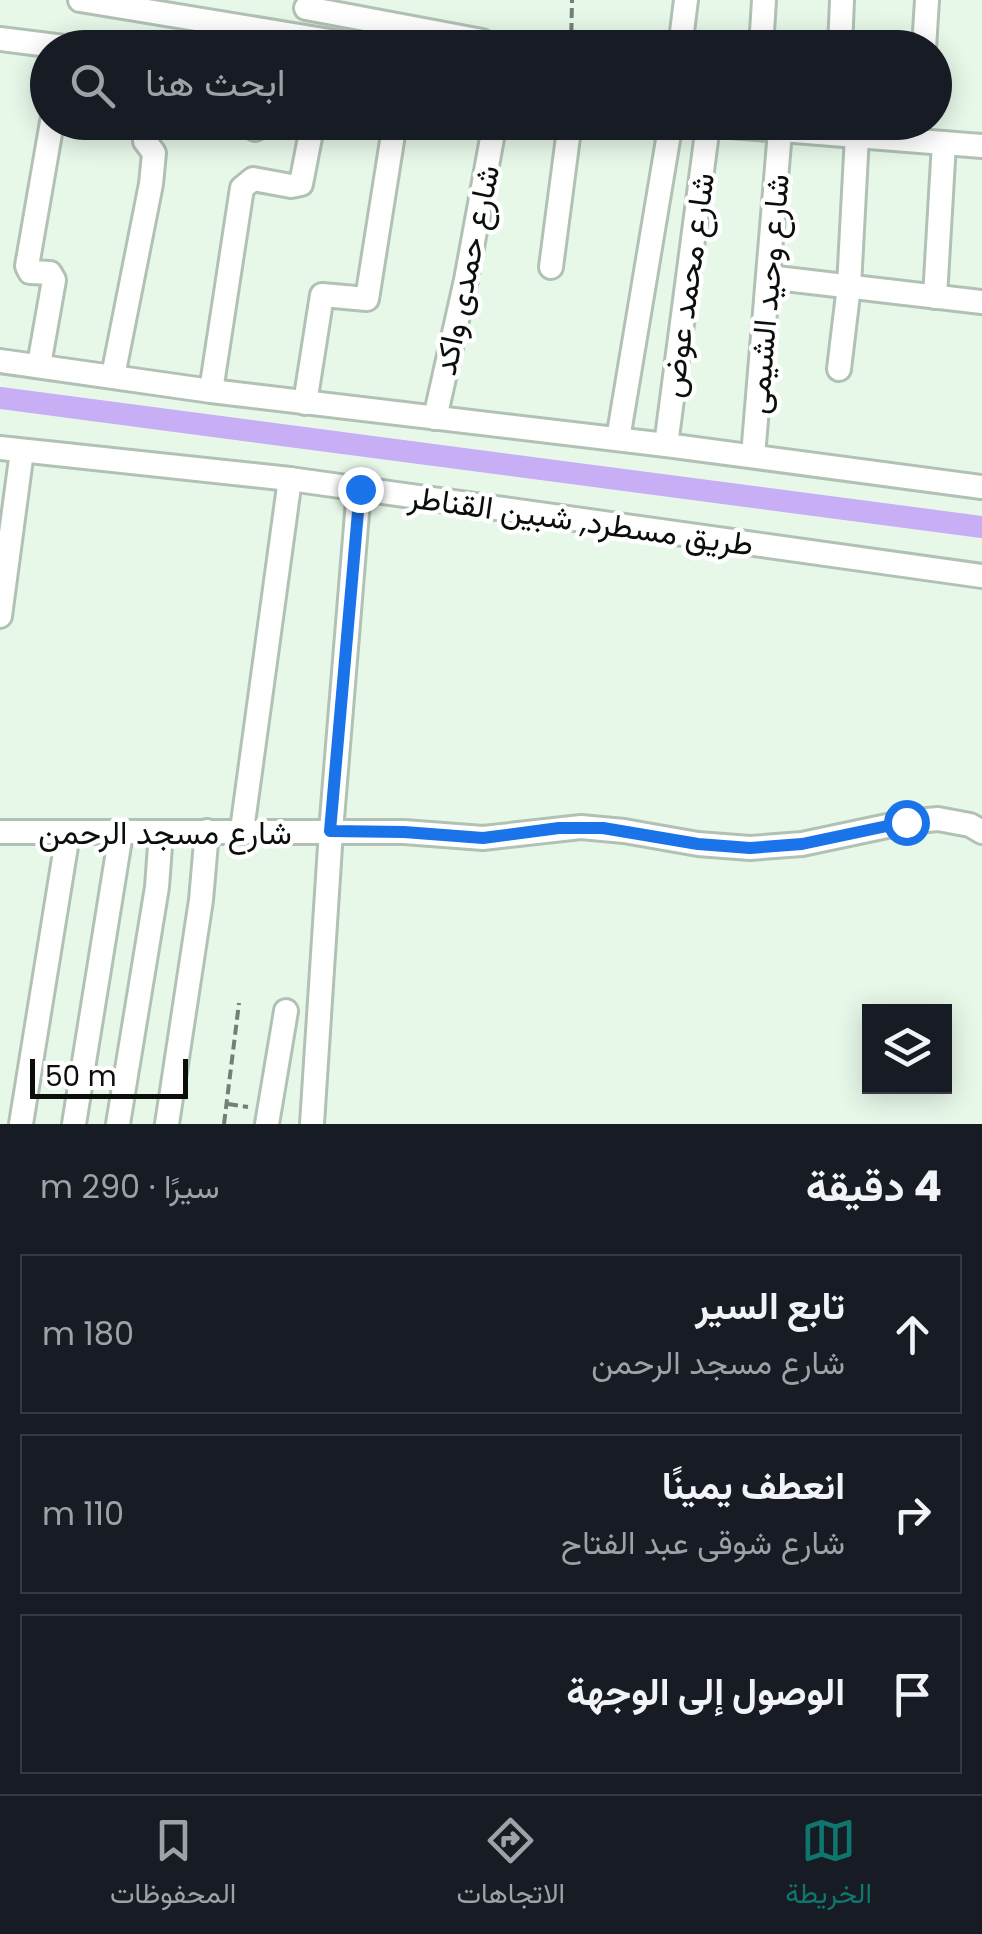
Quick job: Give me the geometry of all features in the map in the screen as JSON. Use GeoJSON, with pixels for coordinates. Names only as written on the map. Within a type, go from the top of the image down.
{"type":"FeatureCollection","features":[{"type":"Feature","properties":{"kind":"street"},"geometry":{"type":"LineString","coordinates":[[80,0],[254,30]]}},
{"type":"Feature","properties":{"kind":"street"},"geometry":{"type":"LineString","coordinates":[[682,30],[686,0]]}},
{"type":"Feature","properties":{"kind":"street"},"geometry":{"type":"LineString","coordinates":[[762,30],[764,0]]}},
{"type":"Feature","properties":{"kind":"street"},"geometry":{"type":"LineString","coordinates":[[841,30],[842,0]]}},
{"type":"Feature","properties":{"kind":"street"},"geometry":{"type":"LineString","coordinates":[[925,30],[927,0]]}},
{"type":"Feature","properties":{"kind":"street"},"geometry":{"type":"LineString","coordinates":[[306,8],[352,8],[439,30]]}},
{"type":"Feature","properties":{"kind":"street"},"geometry":{"type":"LineString","coordinates":[[0,39],[30,43]]}},
{"type":"Feature","properties":{"kind":"street"},"geometry":{"type":"LineString","coordinates":[[39,366],[54,280],[50,273],[30,272],[26,266],[49,140]]}},
{"type":"Feature","properties":{"kind":"street"},"geometry":{"type":"LineString","coordinates":[[114,376],[151,184],[154,153],[145,140]]}},
{"type":"Feature","properties":{"kind":"street"},"geometry":{"type":"LineString","coordinates":[[210,391],[240,200],[247,182],[261,180],[296,186],[304,180],[311,140]]}},
{"type":"Feature","properties":{"kind":"street"},"geometry":{"type":"LineString","coordinates":[[305,402],[322,296],[367,300],[391,140]]}},
{"type":"Feature","properties":{"kind":"street","name":"شارع حمدى واكد"},"geometry":{"type":"LineString","coordinates":[[435,418],[492,140]]}},
{"type":"Feature","properties":{"kind":"street"},"geometry":{"type":"LineString","coordinates":[[552,267],[568,140]]}},
{"type":"Feature","properties":{"kind":"street"},"geometry":{"type":"LineString","coordinates":[[618,439],[667,140]]}},
{"type":"Feature","properties":{"kind":"street","name":"شارع محمد عوض"},"geometry":{"type":"LineString","coordinates":[[666,444],[706,140]]}},
{"type":"Feature","properties":{"kind":"street","name":"شارع وحيد الشيمى"},"geometry":{"type":"LineString","coordinates":[[754,456],[779,140]]}},
{"type":"Feature","properties":{"kind":"street"},"geometry":{"type":"LineString","coordinates":[[839,369],[849,286],[844,140]]}},
{"type":"Feature","properties":{"kind":"street"},"geometry":{"type":"LineString","coordinates":[[937,140],[982,146]]}},
{"type":"Feature","properties":{"kind":"street"},"geometry":{"type":"LineString","coordinates":[[935,297],[944,143]]}},
{"type":"Feature","properties":{"kind":"street"},"geometry":{"type":"LineString","coordinates":[[768,276],[982,302]]}},
{"type":"Feature","properties":{"kind":"street"},"geometry":{"type":"LineString","coordinates":[[0,360],[210,391],[666,444],[982,487]]}},
{"type":"Feature","properties":{"kind":"street"},"geometry":{"type":"LineString","coordinates":[[0,611],[11,449]]}},
{"type":"Feature","properties":{"kind":"street","name":"طريق مسطرد, شبين القناطر"},"geometry":{"type":"LineString","coordinates":[[11,449],[290,479],[982,576]]}},
{"type":"Feature","properties":{"kind":"street"},"geometry":{"type":"LineString","coordinates":[[242,830],[290,479]]}},
{"type":"Feature","properties":{"kind":"street"},"geometry":{"type":"LineString","coordinates":[[312,1124],[330,831],[360,489]]}},
{"type":"Feature","properties":{"kind":"street","name":"شارع مسجد الرحمن"},"geometry":{"type":"LineString","coordinates":[[0,832],[330,831],[483,838],[559,828],[603,828],[698,844],[750,848],[802,844],[938,819],[970,825],[982,832]]}},
{"type":"Feature","properties":{"kind":"street"},"geometry":{"type":"LineString","coordinates":[[168,1124],[201,900],[207,831]]}},
{"type":"Feature","properties":{"kind":"street"},"geometry":{"type":"LineString","coordinates":[[118,1124],[158,887],[162,832]]}},
{"type":"Feature","properties":{"kind":"street"},"geometry":{"type":"LineString","coordinates":[[21,1124],[68,834]]}},
{"type":"Feature","properties":{"kind":"street"},"geometry":{"type":"LineString","coordinates":[[74,1124],[121,834]]}},
{"type":"Feature","properties":{"kind":"street"},"geometry":{"type":"LineString","coordinates":[[267,1124],[286,1011]]}},
{"type":"Feature","properties":{"kind":"path"},"geometry":{"type":"LineString","coordinates":[[572,0],[572,30]]}},
{"type":"Feature","properties":{"kind":"path"},"geometry":{"type":"LineString","coordinates":[[224,1124],[239,1003]]}},
{"type":"Feature","properties":{"kind":"waterway"},"geometry":{"type":"LineString","coordinates":[[0,398],[982,527]]}},
{"type":"Feature","properties":{"kind":"route"},"geometry":{"type":"LineString","coordinates":[[360,489],[330,831],[483,838],[581,827],[750,848],[802,844],[906,822]]}}]}
